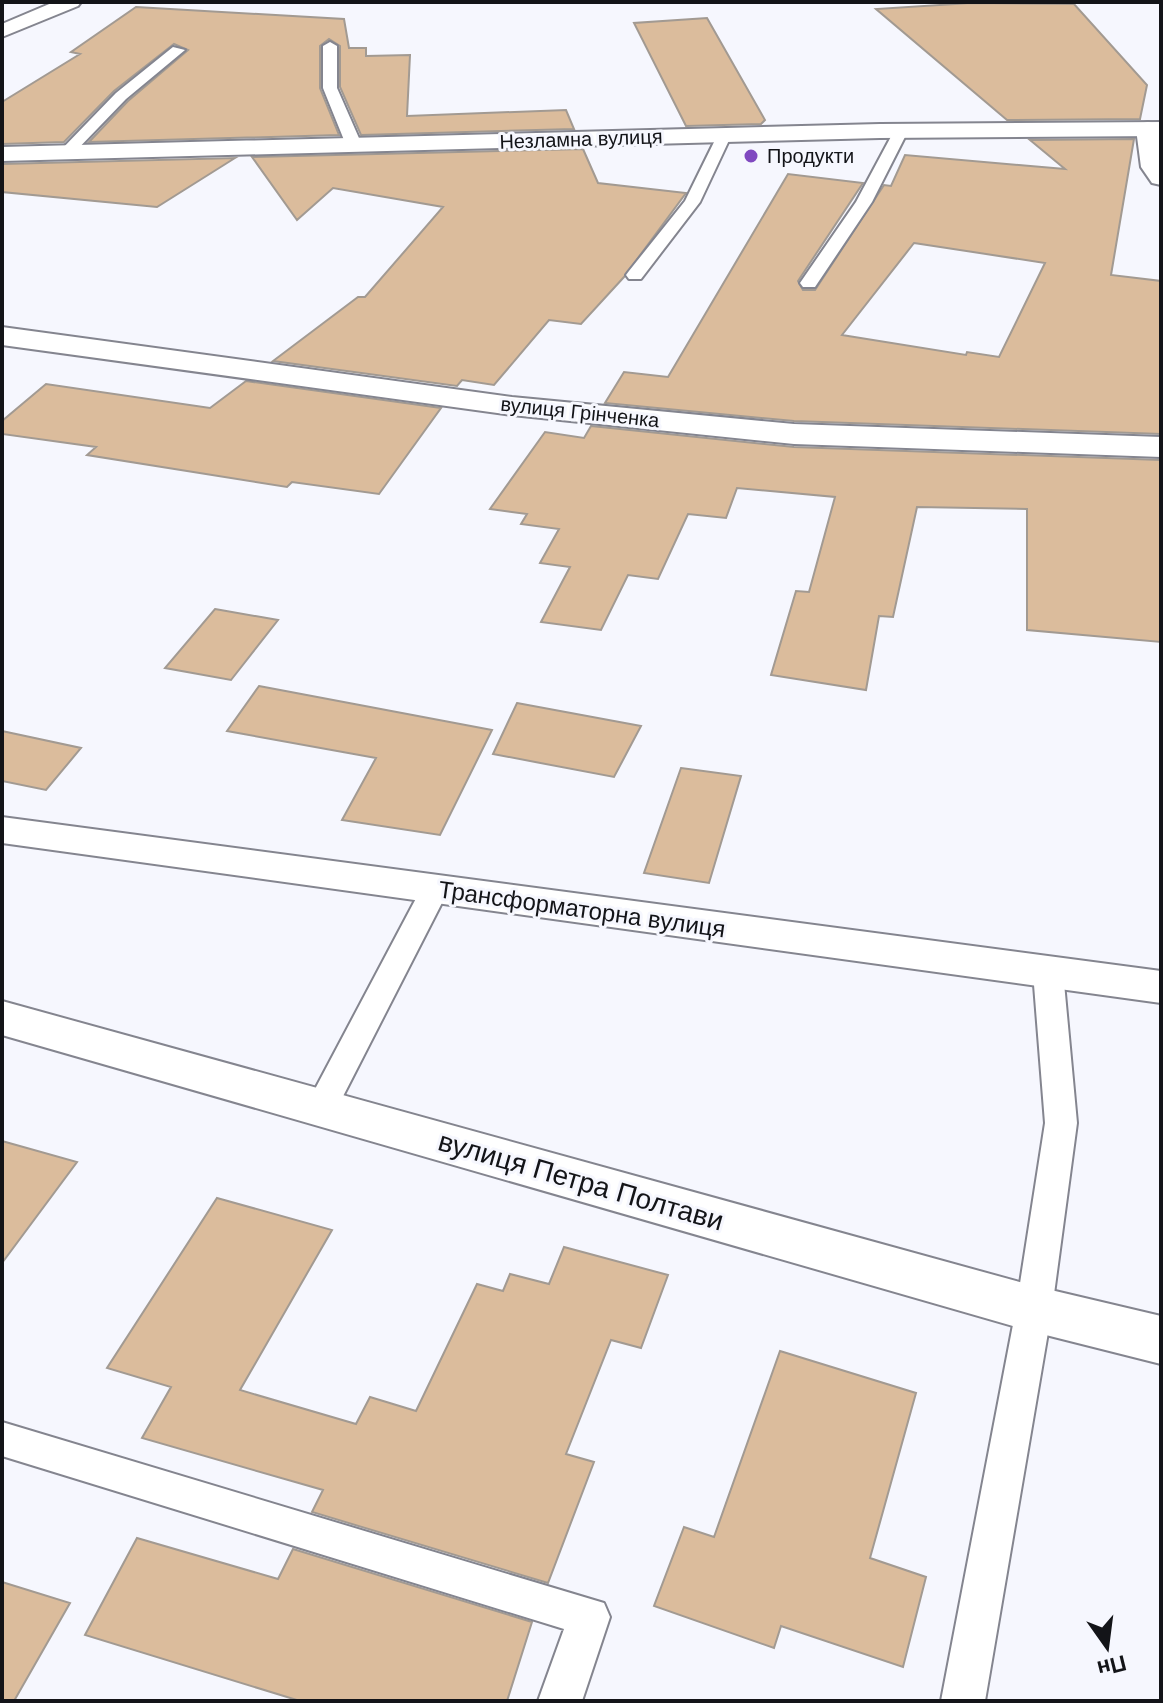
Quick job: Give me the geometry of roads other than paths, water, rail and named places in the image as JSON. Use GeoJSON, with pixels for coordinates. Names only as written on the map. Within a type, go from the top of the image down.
{"type":"FeatureCollection","features":[{"type":"Feature","properties":{"kind":"street"},"geometry":{"type":"LineString","coordinates":[[2,31],[71,2]]}},
{"type":"Feature","properties":{"kind":"street"},"geometry":{"type":"LineString","coordinates":[[1154,129],[1153,167],[1161,178]]}},
{"type":"Feature","properties":{"kind":"street","name":"Незламна вулиця"},"geometry":{"type":"LineString","coordinates":[[2,154],[901,131],[1154,129]]}},
{"type":"Feature","properties":{"kind":"street","name":"вулиця Грінченка"},"geometry":{"type":"LineString","coordinates":[[2,336],[512,406],[794,434],[1161,447]]}},
{"type":"Feature","properties":{"kind":"street","name":"Трансформаторна вулиця"},"geometry":{"type":"LineString","coordinates":[[2,830],[1161,987]]}},
{"type":"Feature","properties":{"kind":"street","name":"вулиця Петра Полтави"},"geometry":{"type":"LineString","coordinates":[[2,1018],[1034,1309],[1161,1340]]}},
{"type":"Feature","properties":{"kind":"lane"},"geometry":{"type":"LineString","coordinates":[[330,46],[330,88],[354,145]]}},
{"type":"Feature","properties":{"kind":"lane"},"geometry":{"type":"LineString","coordinates":[[65,154],[121,96],[178,50]]}},
{"type":"Feature","properties":{"kind":"lane"},"geometry":{"type":"LineString","coordinates":[[809,283],[864,202],[901,131]]}},
{"type":"Feature","properties":{"kind":"lane"},"geometry":{"type":"LineString","coordinates":[[635,275],[692,202],[724,136]]}},
{"type":"Feature","properties":{"kind":"lane"},"geometry":{"type":"LineString","coordinates":[[321,1108],[435,889]]}},
{"type":"Feature","properties":{"kind":"lane"},"geometry":{"type":"LineString","coordinates":[[963,1701],[1034,1309],[1061,1123],[1048,972]]}},
{"type":"Feature","properties":{"kind":"lane"},"geometry":{"type":"LineString","coordinates":[[2,1439],[589,1617],[560,1701]]}},
{"type":"Feature","properties":{"kind":"place","name":"Продукти"},"geometry":{"type":"Point","coordinates":[751,156]}}]}
